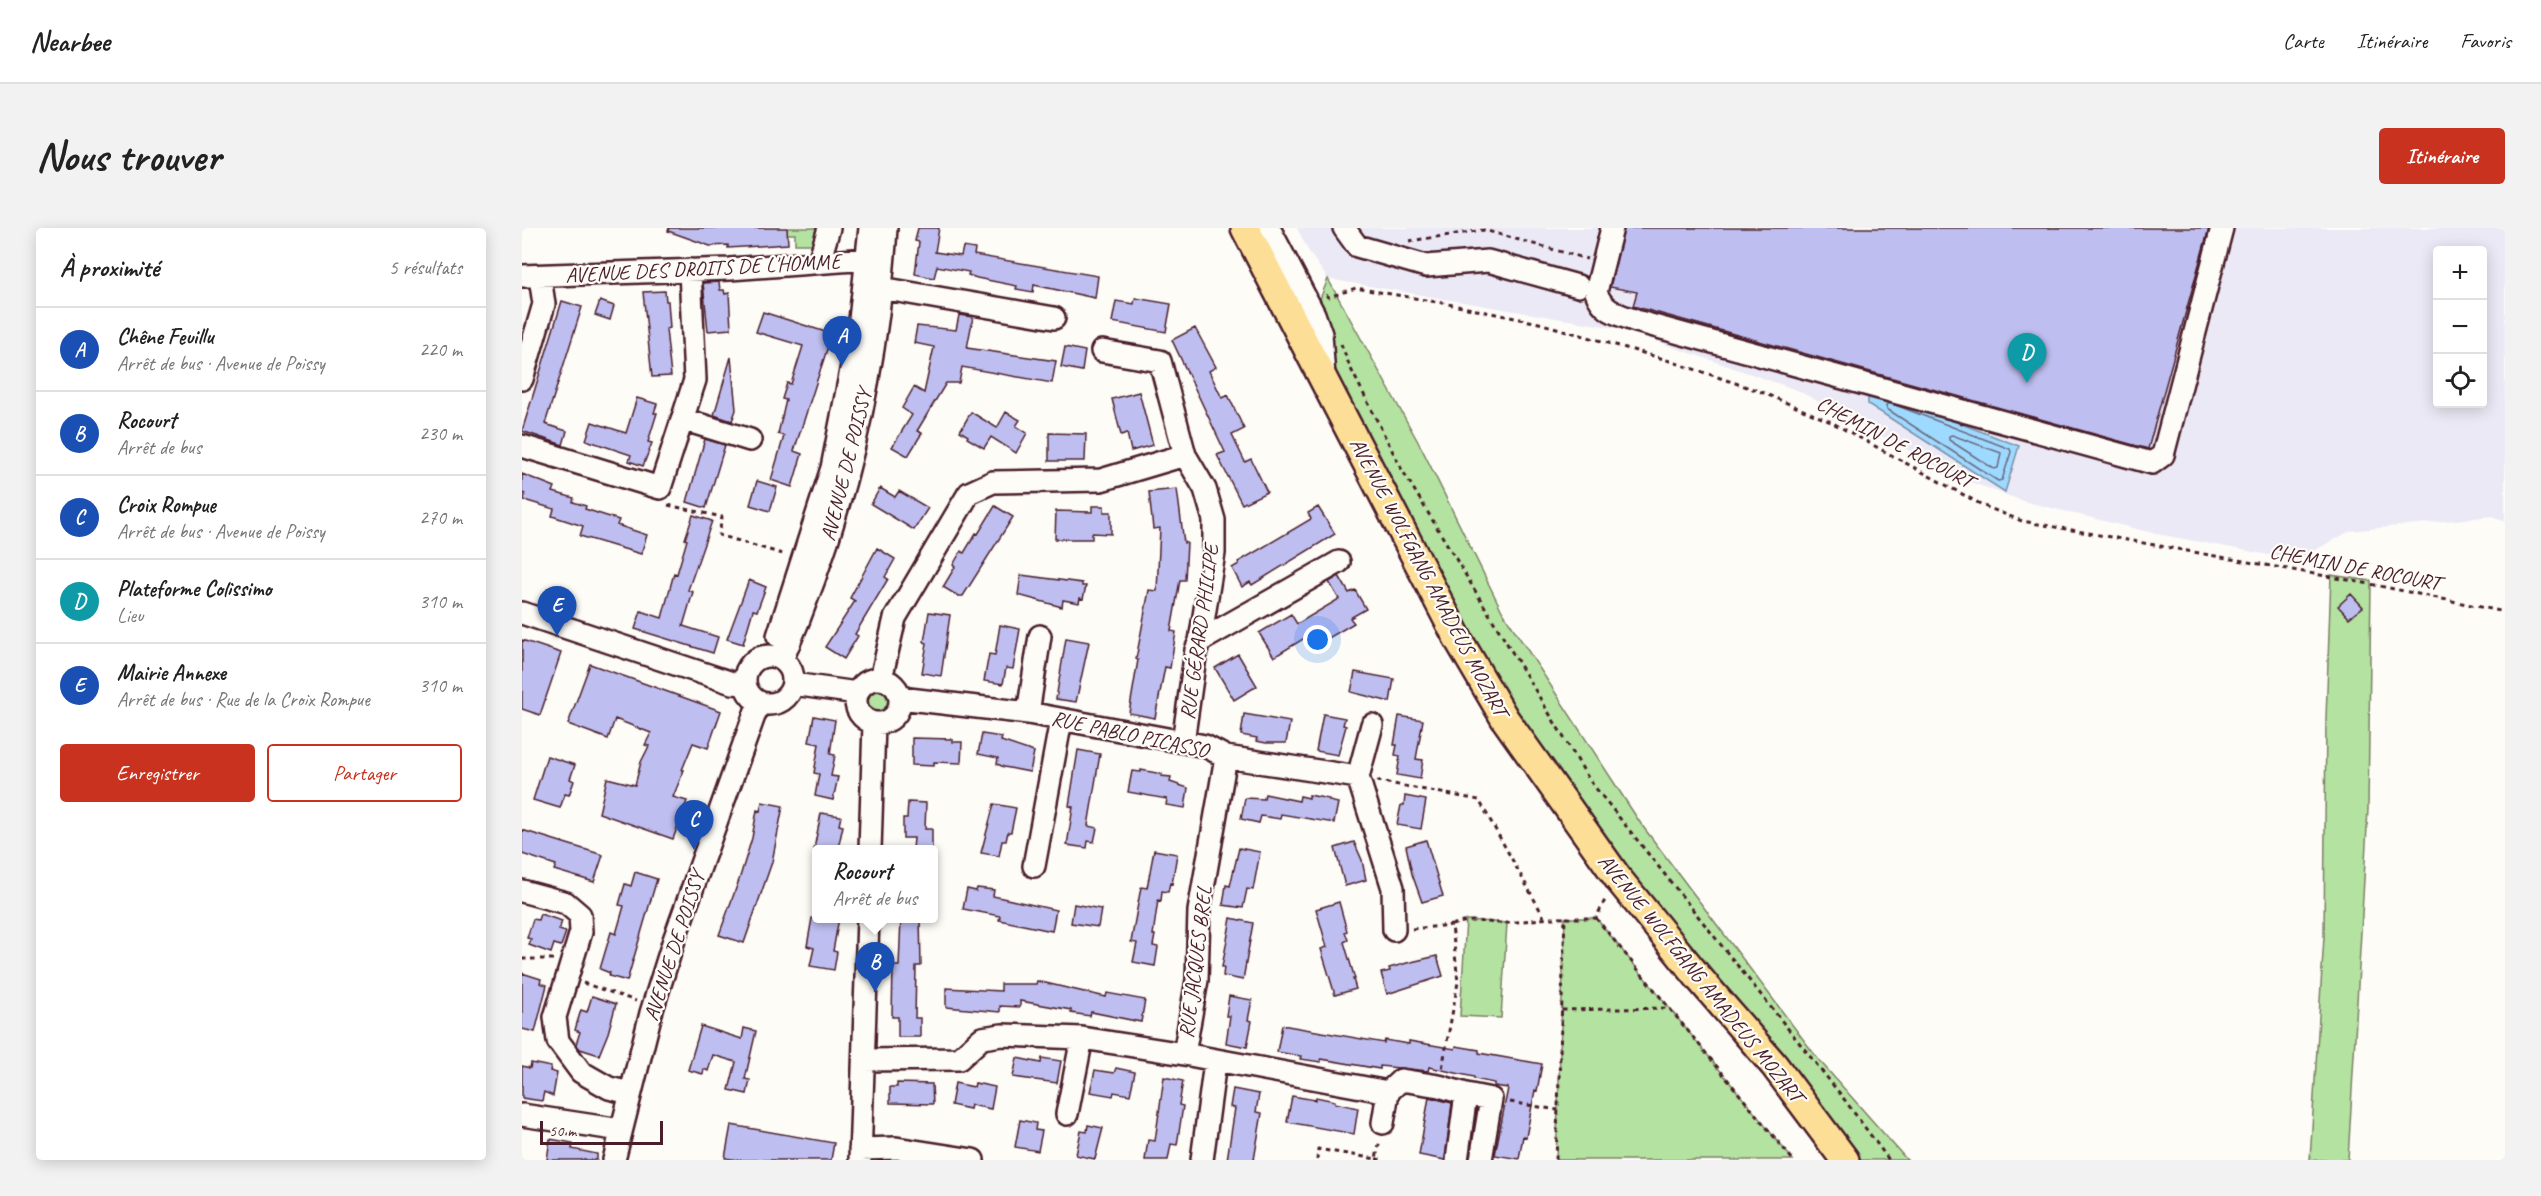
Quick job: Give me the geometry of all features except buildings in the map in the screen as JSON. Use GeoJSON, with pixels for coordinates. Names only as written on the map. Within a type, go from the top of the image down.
{"type":"FeatureCollection","features":[{"type":"Feature","properties":{"kind":"main road","name":"AVENUE WOLFGANG AMADEUS MOZART"},"geometry":{"type":"LineString","coordinates":[[1245,228],[1458,639],[1504,719],[1620,881],[1774,1065],[1845,1160]]}},
{"type":"Feature","properties":{"kind":"street"},"geometry":{"type":"LineString","coordinates":[[819,262],[829,228]]}},
{"type":"Feature","properties":{"kind":"street","name":"AVENUE DE POISSY"},"geometry":{"type":"LineString","coordinates":[[777,658],[826,546],[856,440],[876,331],[881,288],[870,228]]}},
{"type":"Feature","properties":{"kind":"street","name":"AVENUE DE POISSY"},"geometry":{"type":"LineString","coordinates":[[777,658],[803,560],[832,468],[859,329],[886,228]]}},
{"type":"Feature","properties":{"kind":"street"},"geometry":{"type":"LineString","coordinates":[[1344,228],[1357,246],[1426,266],[1488,261],[1578,286]]}},
{"type":"Feature","properties":{"kind":"street"},"geometry":{"type":"LineString","coordinates":[[1612,228],[1596,292],[1599,302],[1607,310],[1636,321],[2152,463],[2163,455],[2222,228]]}},
{"type":"Feature","properties":{"kind":"street"},"geometry":{"type":"LineString","coordinates":[[1275,230],[1321,334],[1324,381]]}},
{"type":"Feature","properties":{"kind":"street","name":"AVENUE DES DROITS DE L'HOMME"},"geometry":{"type":"LineString","coordinates":[[531,277],[876,260]]}},
{"type":"Feature","properties":{"kind":"street"},"geometry":{"type":"LineString","coordinates":[[522,446],[660,488],[695,380],[690,270]]}},
{"type":"Feature","properties":{"kind":"street"},"geometry":{"type":"LineString","coordinates":[[522,379],[544,304],[531,277]]}},
{"type":"Feature","properties":{"kind":"street"},"geometry":{"type":"LineString","coordinates":[[881,288],[1054,318]]}},
{"type":"Feature","properties":{"kind":"street","name":"RUE GÉRARD PHILIPE"},"geometry":{"type":"LineString","coordinates":[[1102,351],[1160,361],[1185,455],[1205,489],[1214,520],[1214,552],[1200,641],[1196,650],[1184,742]]}},
{"type":"Feature","properties":{"kind":"street"},"geometry":{"type":"LineString","coordinates":[[682,418],[750,440]]}},
{"type":"Feature","properties":{"kind":"street"},"geometry":{"type":"LineString","coordinates":[[881,679],[895,618],[969,493],[993,482],[1101,480],[1185,455]]}},
{"type":"Feature","properties":{"kind":"street"},"geometry":{"type":"LineString","coordinates":[[1200,641],[1339,562]]}},
{"type":"Feature","properties":{"kind":"street"},"geometry":{"type":"LineString","coordinates":[[522,613],[732,683],[745,684]]}},
{"type":"Feature","properties":{"kind":"street"},"geometry":{"type":"LineString","coordinates":[[1028,713],[1040,636]]}},
{"type":"Feature","properties":{"kind":"street"},"geometry":{"type":"LineString","coordinates":[[777,658],[791,670],[793,684],[784,699],[777,703],[759,702],[748,693],[745,684],[749,666],[756,660],[777,658]]}},
{"type":"Feature","properties":{"kind":"street"},"geometry":{"type":"LineString","coordinates":[[870,845],[873,768],[883,722],[900,706],[900,698],[894,685],[881,679],[864,683],[857,693],[856,709],[867,721],[883,722]]}},
{"type":"Feature","properties":{"kind":"street"},"geometry":{"type":"LineString","coordinates":[[793,684],[857,693]]}},
{"type":"Feature","properties":{"kind":"street","name":"RUE PABLO PICASSO"},"geometry":{"type":"LineString","coordinates":[[900,698],[1028,713],[1205,746],[1226,757],[1358,777]]}},
{"type":"Feature","properties":{"kind":"street","name":"AVENUE DE POISSY"},"geometry":{"type":"LineString","coordinates":[[614,1160],[630,1093],[674,940],[759,702]]}},
{"type":"Feature","properties":{"kind":"street"},"geometry":{"type":"LineString","coordinates":[[1034,866],[1061,720]]}},
{"type":"Feature","properties":{"kind":"street"},"geometry":{"type":"LineString","coordinates":[[1372,725],[1358,777],[1393,888],[1394,930]]}},
{"type":"Feature","properties":{"kind":"street","name":"RUE JACQUES BREL"},"geometry":{"type":"LineString","coordinates":[[864,1060],[959,1059],[982,1038],[1002,1035],[1082,1038],[1184,1054],[1197,980],[1199,911],[1226,757]]}},
{"type":"Feature","properties":{"kind":"street"},"geometry":{"type":"LineString","coordinates":[[522,891],[566,903],[580,915],[582,932],[555,1017],[558,1041],[581,1072],[609,1088],[630,1093]]}},
{"type":"Feature","properties":{"kind":"street"},"geometry":{"type":"LineString","coordinates":[[868,923],[860,1154],[896,1148],[973,1160]]}},
{"type":"Feature","properties":{"kind":"street"},"geometry":{"type":"LineString","coordinates":[[1067,1114],[1082,1038]]}},
{"type":"Feature","properties":{"kind":"street"},"geometry":{"type":"LineString","coordinates":[[1184,1054],[1215,1062],[1388,1092]]}},
{"type":"Feature","properties":{"kind":"street"},"geometry":{"type":"LineString","coordinates":[[1202,1160],[1215,1062]]}},
{"type":"Feature","properties":{"kind":"street"},"geometry":{"type":"LineString","coordinates":[[1383,1123],[1388,1092],[1401,1080],[1439,1086],[1491,1099],[1481,1160]]}},
{"type":"Feature","properties":{"kind":"street"},"geometry":{"type":"LineString","coordinates":[[1457,1160],[1466,1094]]}},
{"type":"Feature","properties":{"kind":"street"},"geometry":{"type":"LineString","coordinates":[[522,1115],[621,1130]]}},
{"type":"Feature","properties":{"kind":"path"},"geometry":{"type":"LineString","coordinates":[[1403,242],[1484,230],[1602,263]]}},
{"type":"Feature","properties":{"kind":"path","name":"CHEMIN DE ROCOURT"},"geometry":{"type":"LineString","coordinates":[[1324,300],[1356,288],[1443,303],[1539,323],[1664,359],[1759,392],[1832,422],[1983,506],[2022,521],[2370,584],[2505,612]]}},
{"type":"Feature","properties":{"kind":"path"},"geometry":{"type":"LineString","coordinates":[[1321,290],[1329,297]]}},
{"type":"Feature","properties":{"kind":"path"},"geometry":{"type":"LineString","coordinates":[[1337,333],[1350,367],[1401,468],[1590,781],[1841,1095],[1889,1160]]}},
{"type":"Feature","properties":{"kind":"path"},"geometry":{"type":"LineString","coordinates":[[660,488],[660,503],[722,517],[719,535],[803,560]]}},
{"type":"Feature","properties":{"kind":"path"},"geometry":{"type":"LineString","coordinates":[[1358,777],[1479,800],[1544,917]]}},
{"type":"Feature","properties":{"kind":"path"},"geometry":{"type":"LineString","coordinates":[[1596,918],[1601,904],[1620,881]]}},
{"type":"Feature","properties":{"kind":"path"},"geometry":{"type":"LineString","coordinates":[[1394,930],[1452,925],[1466,920],[1508,923],[1544,917],[1596,918]]}},
{"type":"Feature","properties":{"kind":"path"},"geometry":{"type":"LineString","coordinates":[[1556,1160],[1565,918]]}},
{"type":"Feature","properties":{"kind":"path"},"geometry":{"type":"LineString","coordinates":[[1596,918],[1793,1160]]}},
{"type":"Feature","properties":{"kind":"path"},"geometry":{"type":"LineString","coordinates":[[1439,1086],[1458,982],[1452,925]]}},
{"type":"Feature","properties":{"kind":"path"},"geometry":{"type":"LineString","coordinates":[[522,958],[569,969],[642,1003]]}},
{"type":"Feature","properties":{"kind":"path"},"geometry":{"type":"LineString","coordinates":[[1562,1010],[1670,1008]]}},
{"type":"Feature","properties":{"kind":"path"},"geometry":{"type":"LineString","coordinates":[[1491,1099],[1558,1110]]}},
{"type":"Feature","properties":{"kind":"path"},"geometry":{"type":"LineString","coordinates":[[1376,1159],[1383,1123]]}},
{"type":"Feature","properties":{"kind":"path"},"geometry":{"type":"LineString","coordinates":[[1317,1160],[1318,1149],[1382,1160]]}},
{"type":"Feature","properties":{"kind":"shaded area"},"geometry":{"type":"Polygon","coordinates":[[[1297,228],[2505,228],[2505,522],[2493,516],[2350,531],[2297,560],[2157,534],[2023,501],[1959,478],[1797,390],[1621,329],[1328,279],[1309,252],[1297,228]]]}},
{"type":"Feature","properties":{"kind":"green space"},"geometry":{"type":"Polygon","coordinates":[[[787,228],[820,228],[815,244],[795,244],[795,234],[787,234],[787,228]]]}},
{"type":"Feature","properties":{"kind":"green space"},"geometry":{"type":"Polygon","coordinates":[[[1328,279],[1422,449],[1502,611],[1641,824],[1818,1059],[1907,1160],[1845,1160],[1582,829],[1324,381],[1314,314],[1328,279]]]}},
{"type":"Feature","properties":{"kind":"green space"},"geometry":{"type":"Polygon","coordinates":[[[2331,575],[2371,581],[2368,809],[2348,1160],[2310,1160],[2324,937],[2326,719],[2331,575]]]}},
{"type":"Feature","properties":{"kind":"green space"},"geometry":{"type":"Polygon","coordinates":[[[880,690],[889,693],[892,702],[889,711],[880,714],[871,711],[868,702],[871,693],[880,690]]]}},
{"type":"Feature","properties":{"kind":"green space"},"geometry":{"type":"Polygon","coordinates":[[[1565,918],[1596,918],[1793,1160],[1556,1160],[1565,918]]]}},
{"type":"Feature","properties":{"kind":"green space"},"geometry":{"type":"Polygon","coordinates":[[[1466,920],[1507,923],[1501,1018],[1460,1016],[1466,920]]]}},
{"type":"Feature","properties":{"kind":"water"},"geometry":{"type":"Polygon","coordinates":[[[1878,392],[2019,446],[2005,492],[1868,404],[1868,395],[1878,392]]]}},
{"type":"Feature","properties":{"kind":"place","name":"Chêne Feuillu"},"geometry":{"type":"Point","coordinates":[842,366]}},
{"type":"Feature","properties":{"kind":"place","name":"Plateforme Colissimo"},"geometry":{"type":"Point","coordinates":[2027,383]}},
{"type":"Feature","properties":{"kind":"place","name":"Mairie Annexe"},"geometry":{"type":"Point","coordinates":[557,636]}},
{"type":"Feature","properties":{"kind":"place","name":"Croix Rompue"},"geometry":{"type":"Point","coordinates":[694,850]}},
{"type":"Feature","properties":{"kind":"place","name":"Rocourt"},"geometry":{"type":"Point","coordinates":[875,992]}}]}
